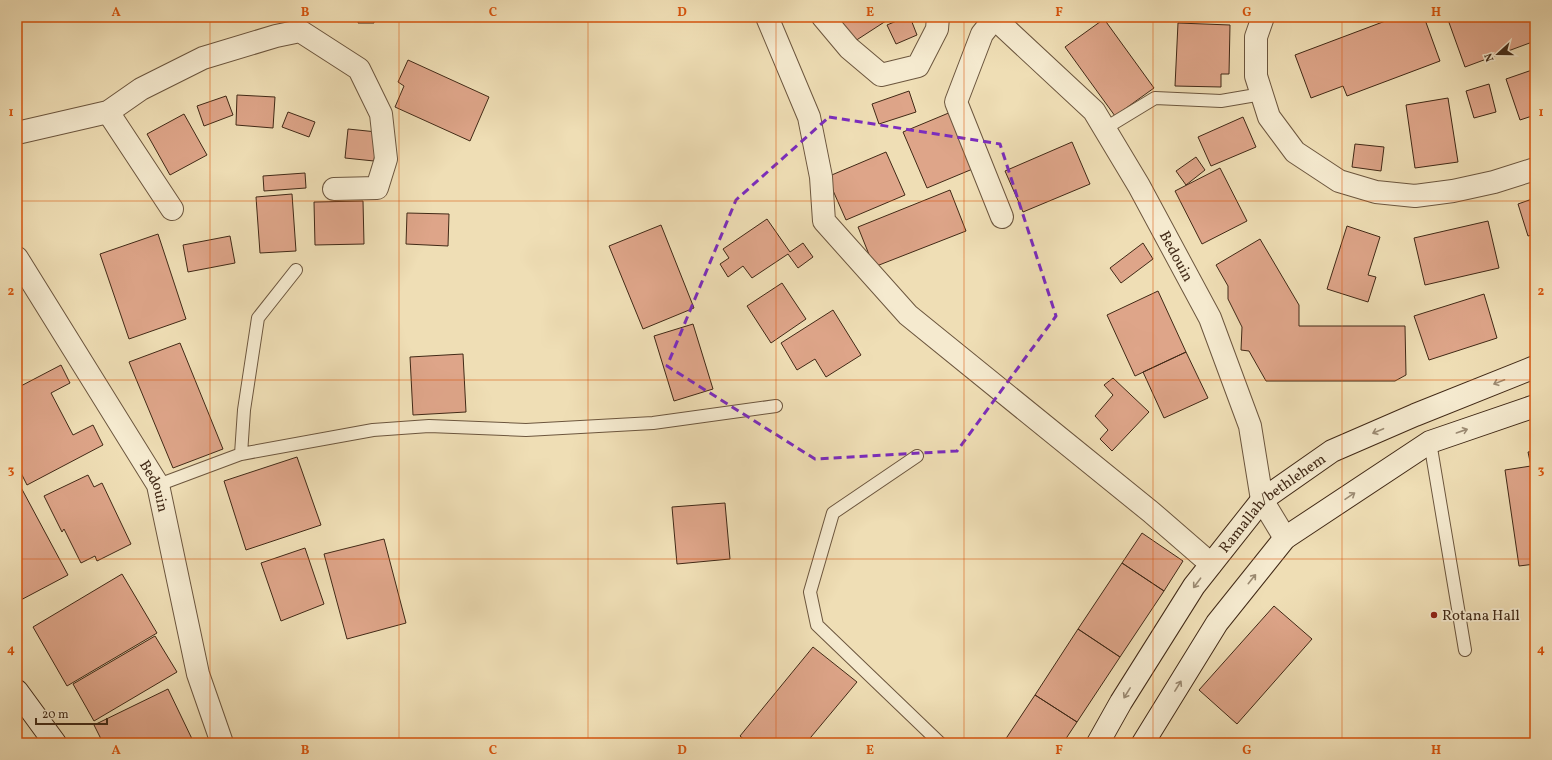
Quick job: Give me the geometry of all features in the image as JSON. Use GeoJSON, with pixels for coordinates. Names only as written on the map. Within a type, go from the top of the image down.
{"type":"FeatureCollection","features":[{"type":"Feature","properties":{"kind":"street"},"geometry":{"type":"LineString","coordinates":[[768,17],[809,117],[820,177],[824,221],[908,315],[1151,512],[1211,564]]}},
{"type":"Feature","properties":{"kind":"street"},"geometry":{"type":"LineString","coordinates":[[823,17],[849,48],[881,75],[918,66],[937,29],[938,17]]}},
{"type":"Feature","properties":{"kind":"street"},"geometry":{"type":"LineString","coordinates":[[1263,17],[1256,37],[1256,76],[1270,117],[1295,152],[1339,181],[1376,192],[1415,196],[1453,191],[1494,182],[1535,169]]}},
{"type":"Feature","properties":{"kind":"street"},"geometry":{"type":"LineString","coordinates":[[993,18],[982,34],[956,102],[1002,217]]}},
{"type":"Feature","properties":{"kind":"street","name":"Bedouin"},"geometry":{"type":"LineString","coordinates":[[993,18],[1094,111],[1154,213],[1210,318],[1250,426],[1262,500],[1285,538]]}},
{"type":"Feature","properties":{"kind":"street"},"geometry":{"type":"LineString","coordinates":[[17,133],[108,112],[141,88],[203,58],[276,36],[300,31],[359,69],[381,114],[386,158],[377,188],[334,189]]}},
{"type":"Feature","properties":{"kind":"street"},"geometry":{"type":"LineString","coordinates":[[108,112],[172,208]]}},
{"type":"Feature","properties":{"kind":"street","name":"Bedouin"},"geometry":{"type":"LineString","coordinates":[[17,258],[158,485],[198,674],[222,743]]}},
{"type":"Feature","properties":{"kind":"street","name":"Ramallah/bethlehem"},"geometry":{"type":"LineString","coordinates":[[1098,743],[1125,696],[1194,586],[1262,500],[1332,451],[1415,415],[1535,367]]}},
{"type":"Feature","properties":{"kind":"street"},"geometry":{"type":"LineString","coordinates":[[1143,743],[1216,623],[1285,538],[1430,442],[1535,406]]}},
{"type":"Feature","properties":{"kind":"street"},"geometry":{"type":"LineString","coordinates":[[17,691],[55,743]]}},
{"type":"Feature","properties":{"kind":"lane"},"geometry":{"type":"LineString","coordinates":[[1104,128],[1155,98],[1221,101],[1262,94]]}},
{"type":"Feature","properties":{"kind":"lane"},"geometry":{"type":"LineString","coordinates":[[241,454],[244,410],[258,318],[296,270]]}},
{"type":"Feature","properties":{"kind":"lane"},"geometry":{"type":"LineString","coordinates":[[158,485],[241,454],[373,430],[429,426],[526,430],[653,423],[776,406]]}},
{"type":"Feature","properties":{"kind":"lane"},"geometry":{"type":"LineString","coordinates":[[1430,442],[1465,650]]}},
{"type":"Feature","properties":{"kind":"lane"},"geometry":{"type":"LineString","coordinates":[[917,456],[833,513],[810,592],[818,625],[940,743]]}},
{"type":"Feature","properties":{"kind":"highlighted area"},"geometry":{"type":"Polygon","coordinates":[[[829,117],[1000,144],[1056,316],[957,451],[815,459],[667,366],[736,200],[829,117]]]}},
{"type":"Feature","properties":{"kind":"building"},"geometry":{"type":"Polygon","coordinates":[[[359,17],[374,17],[374,23],[358,23],[359,17]]]}},
{"type":"Feature","properties":{"kind":"building"},"geometry":{"type":"Polygon","coordinates":[[[837,17],[888,17],[889,19],[852,43],[837,17]]]}},
{"type":"Feature","properties":{"kind":"building"},"geometry":{"type":"Polygon","coordinates":[[[906,17],[910,17],[917,35],[896,44],[887,25],[906,17]]]}},
{"type":"Feature","properties":{"kind":"building"},"geometry":{"type":"Polygon","coordinates":[[[1396,17],[1424,17],[1440,61],[1347,96],[1343,86],[1311,98],[1295,55],[1396,17]]]}},
{"type":"Feature","properties":{"kind":"building"},"geometry":{"type":"Polygon","coordinates":[[[1447,17],[1535,17],[1535,41],[1465,67],[1447,17]]]}},
{"type":"Feature","properties":{"kind":"building"},"geometry":{"type":"Polygon","coordinates":[[[1104,19],[1154,88],[1115,116],[1065,47],[1104,19]]]}},
{"type":"Feature","properties":{"kind":"building"},"geometry":{"type":"Polygon","coordinates":[[[1178,23],[1230,25],[1229,74],[1221,74],[1221,87],[1175,86],[1178,23]]]}},
{"type":"Feature","properties":{"kind":"building"},"geometry":{"type":"Polygon","coordinates":[[[408,60],[489,97],[470,141],[395,107],[404,86],[398,82],[408,60]]]}},
{"type":"Feature","properties":{"kind":"building"},"geometry":{"type":"Polygon","coordinates":[[[1535,69],[1535,115],[1520,120],[1506,79],[1535,69]]]}},
{"type":"Feature","properties":{"kind":"building"},"geometry":{"type":"Polygon","coordinates":[[[1489,84],[1496,112],[1474,118],[1466,91],[1489,84]]]}},
{"type":"Feature","properties":{"kind":"building"},"geometry":{"type":"Polygon","coordinates":[[[909,91],[916,112],[879,124],[872,104],[909,91]]]}},
{"type":"Feature","properties":{"kind":"building"},"geometry":{"type":"Polygon","coordinates":[[[237,95],[275,97],[273,128],[236,125],[237,95]]]}},
{"type":"Feature","properties":{"kind":"building"},"geometry":{"type":"Polygon","coordinates":[[[226,96],[233,115],[204,126],[197,106],[226,96]]]}},
{"type":"Feature","properties":{"kind":"building"},"geometry":{"type":"Polygon","coordinates":[[[1448,98],[1458,162],[1415,168],[1406,105],[1448,98]]]}},
{"type":"Feature","properties":{"kind":"building"},"geometry":{"type":"Polygon","coordinates":[[[288,112],[315,122],[309,137],[282,127],[288,112]]]}},
{"type":"Feature","properties":{"kind":"building"},"geometry":{"type":"Polygon","coordinates":[[[951,112],[975,168],[927,188],[903,132],[951,112]]]}},
{"type":"Feature","properties":{"kind":"building"},"geometry":{"type":"Polygon","coordinates":[[[184,114],[207,155],[170,175],[147,134],[184,114]]]}},
{"type":"Feature","properties":{"kind":"building"},"geometry":{"type":"Polygon","coordinates":[[[1243,117],[1256,147],[1211,166],[1198,137],[1243,117]]]}},
{"type":"Feature","properties":{"kind":"building"},"geometry":{"type":"Polygon","coordinates":[[[348,129],[377,132],[374,161],[345,158],[348,129]]]}},
{"type":"Feature","properties":{"kind":"building"},"geometry":{"type":"Polygon","coordinates":[[[1072,142],[1090,184],[1023,212],[1005,171],[1072,142]]]}},
{"type":"Feature","properties":{"kind":"building"},"geometry":{"type":"Polygon","coordinates":[[[1355,144],[1384,147],[1381,171],[1352,167],[1355,144]]]}},
{"type":"Feature","properties":{"kind":"building"},"geometry":{"type":"Polygon","coordinates":[[[886,152],[905,195],[846,220],[827,177],[886,152]]]}},
{"type":"Feature","properties":{"kind":"building"},"geometry":{"type":"Polygon","coordinates":[[[1196,157],[1205,170],[1186,185],[1176,171],[1196,157]]]}},
{"type":"Feature","properties":{"kind":"building"},"geometry":{"type":"Polygon","coordinates":[[[1220,168],[1247,221],[1202,244],[1175,191],[1220,168]]]}},
{"type":"Feature","properties":{"kind":"building"},"geometry":{"type":"Polygon","coordinates":[[[305,173],[306,188],[264,191],[263,176],[305,173]]]}},
{"type":"Feature","properties":{"kind":"building"},"geometry":{"type":"Polygon","coordinates":[[[950,190],[966,231],[874,267],[858,227],[950,190]]]}},
{"type":"Feature","properties":{"kind":"building"},"geometry":{"type":"Polygon","coordinates":[[[292,194],[296,251],[260,253],[256,197],[292,194]]]}},
{"type":"Feature","properties":{"kind":"building"},"geometry":{"type":"Polygon","coordinates":[[[1535,198],[1535,234],[1528,236],[1518,204],[1535,198]]]}},
{"type":"Feature","properties":{"kind":"building"},"geometry":{"type":"Polygon","coordinates":[[[363,201],[364,244],[315,245],[314,202],[363,201]]]}},
{"type":"Feature","properties":{"kind":"building"},"geometry":{"type":"Polygon","coordinates":[[[407,213],[449,214],[448,246],[406,244],[407,213]]]}},
{"type":"Feature","properties":{"kind":"building"},"geometry":{"type":"Polygon","coordinates":[[[767,219],[790,252],[803,243],[813,257],[798,268],[788,254],[752,278],[743,266],[728,277],[720,264],[729,258],[723,249],[767,219]]]}},
{"type":"Feature","properties":{"kind":"building"},"geometry":{"type":"Polygon","coordinates":[[[1488,221],[1499,268],[1425,285],[1414,238],[1488,221]]]}},
{"type":"Feature","properties":{"kind":"building"},"geometry":{"type":"Polygon","coordinates":[[[661,225],[694,308],[643,329],[609,246],[661,225]]]}},
{"type":"Feature","properties":{"kind":"building"},"geometry":{"type":"Polygon","coordinates":[[[1347,226],[1380,237],[1368,275],[1376,277],[1368,302],[1327,289],[1347,226]]]}},
{"type":"Feature","properties":{"kind":"building"},"geometry":{"type":"Polygon","coordinates":[[[158,234],[186,319],[129,339],[100,254],[158,234]]]}},
{"type":"Feature","properties":{"kind":"building"},"geometry":{"type":"Polygon","coordinates":[[[230,236],[235,263],[188,272],[183,245],[230,236]]]}},
{"type":"Feature","properties":{"kind":"building"},"geometry":{"type":"Polygon","coordinates":[[[1260,239],[1299,305],[1299,326],[1405,326],[1406,375],[1395,381],[1266,381],[1249,351],[1241,350],[1242,327],[1228,299],[1228,286],[1216,265],[1260,239]]]}},
{"type":"Feature","properties":{"kind":"building"},"geometry":{"type":"Polygon","coordinates":[[[1143,243],[1153,259],[1121,283],[1110,268],[1143,243]]]}},
{"type":"Feature","properties":{"kind":"building"},"geometry":{"type":"Polygon","coordinates":[[[782,283],[806,319],[771,343],[747,306],[782,283]]]}},
{"type":"Feature","properties":{"kind":"building"},"geometry":{"type":"Polygon","coordinates":[[[1158,291],[1186,352],[1135,376],[1107,315],[1158,291]]]}},
{"type":"Feature","properties":{"kind":"building"},"geometry":{"type":"Polygon","coordinates":[[[1484,294],[1497,338],[1429,360],[1414,316],[1484,294]]]}},
{"type":"Feature","properties":{"kind":"building"},"geometry":{"type":"Polygon","coordinates":[[[833,310],[861,355],[826,377],[815,359],[797,370],[781,343],[833,310]]]}},
{"type":"Feature","properties":{"kind":"building"},"geometry":{"type":"Polygon","coordinates":[[[693,324],[713,389],[674,401],[654,336],[693,324]]]}},
{"type":"Feature","properties":{"kind":"building"},"geometry":{"type":"Polygon","coordinates":[[[180,343],[223,449],[173,468],[129,362],[180,343]]]}},
{"type":"Feature","properties":{"kind":"building"},"geometry":{"type":"Polygon","coordinates":[[[1186,352],[1208,398],[1164,418],[1143,372],[1186,352]]]}},
{"type":"Feature","properties":{"kind":"building"},"geometry":{"type":"Polygon","coordinates":[[[463,354],[466,412],[413,415],[410,357],[463,354]]]}},
{"type":"Feature","properties":{"kind":"building"},"geometry":{"type":"Polygon","coordinates":[[[61,365],[70,383],[51,393],[73,435],[93,425],[103,445],[27,485],[17,465],[17,388],[61,365]]]}},
{"type":"Feature","properties":{"kind":"building"},"geometry":{"type":"Polygon","coordinates":[[[1113,378],[1149,412],[1112,451],[1100,439],[1108,430],[1095,416],[1113,395],[1104,385],[1113,378]]]}},
{"type":"Feature","properties":{"kind":"building"},"geometry":{"type":"Polygon","coordinates":[[[1535,451],[1535,564],[1519,566],[1505,470],[1531,466],[1528,452],[1535,451]]]}},
{"type":"Feature","properties":{"kind":"building"},"geometry":{"type":"Polygon","coordinates":[[[297,457],[321,525],[246,550],[224,481],[297,457]]]}},
{"type":"Feature","properties":{"kind":"building"},"geometry":{"type":"Polygon","coordinates":[[[88,475],[94,487],[102,483],[131,544],[97,561],[95,556],[81,563],[64,529],[62,532],[44,496],[88,475]]]}},
{"type":"Feature","properties":{"kind":"building"},"geometry":{"type":"Polygon","coordinates":[[[17,480],[68,575],[17,602],[17,480]]]}},
{"type":"Feature","properties":{"kind":"building"},"geometry":{"type":"Polygon","coordinates":[[[725,503],[730,559],[677,564],[672,507],[725,503]]]}},
{"type":"Feature","properties":{"kind":"building"},"geometry":{"type":"Polygon","coordinates":[[[1142,533],[1183,561],[1164,591],[1122,563],[1142,533]]]}},
{"type":"Feature","properties":{"kind":"building"},"geometry":{"type":"Polygon","coordinates":[[[384,539],[406,623],[347,639],[324,554],[384,539]]]}},
{"type":"Feature","properties":{"kind":"building"},"geometry":{"type":"Polygon","coordinates":[[[305,548],[324,604],[281,621],[261,563],[305,548]]]}},
{"type":"Feature","properties":{"kind":"building"},"geometry":{"type":"Polygon","coordinates":[[[1122,563],[1164,591],[1120,657],[1078,629],[1122,563]]]}},
{"type":"Feature","properties":{"kind":"building"},"geometry":{"type":"Polygon","coordinates":[[[122,574],[157,633],[67,686],[33,627],[122,574]]]}},
{"type":"Feature","properties":{"kind":"building"},"geometry":{"type":"Polygon","coordinates":[[[1274,606],[1312,639],[1237,724],[1199,690],[1274,606]]]}},
{"type":"Feature","properties":{"kind":"building"},"geometry":{"type":"Polygon","coordinates":[[[1078,629],[1120,657],[1077,722],[1035,695],[1078,629]]]}},
{"type":"Feature","properties":{"kind":"building"},"geometry":{"type":"Polygon","coordinates":[[[155,636],[177,672],[94,721],[73,684],[155,636]]]}},
{"type":"Feature","properties":{"kind":"building"},"geometry":{"type":"Polygon","coordinates":[[[813,647],[857,682],[806,743],[748,743],[740,736],[813,647]]]}},
{"type":"Feature","properties":{"kind":"building"},"geometry":{"type":"Polygon","coordinates":[[[168,689],[194,743],[103,743],[94,725],[168,689]]]}},
{"type":"Feature","properties":{"kind":"building"},"geometry":{"type":"Polygon","coordinates":[[[1035,695],[1077,722],[1063,743],[1003,743],[1035,695]]]}},
{"type":"Feature","properties":{"kind":"place","name":"Rotana Hall"},"geometry":{"type":"Point","coordinates":[1434,615]}}]}
